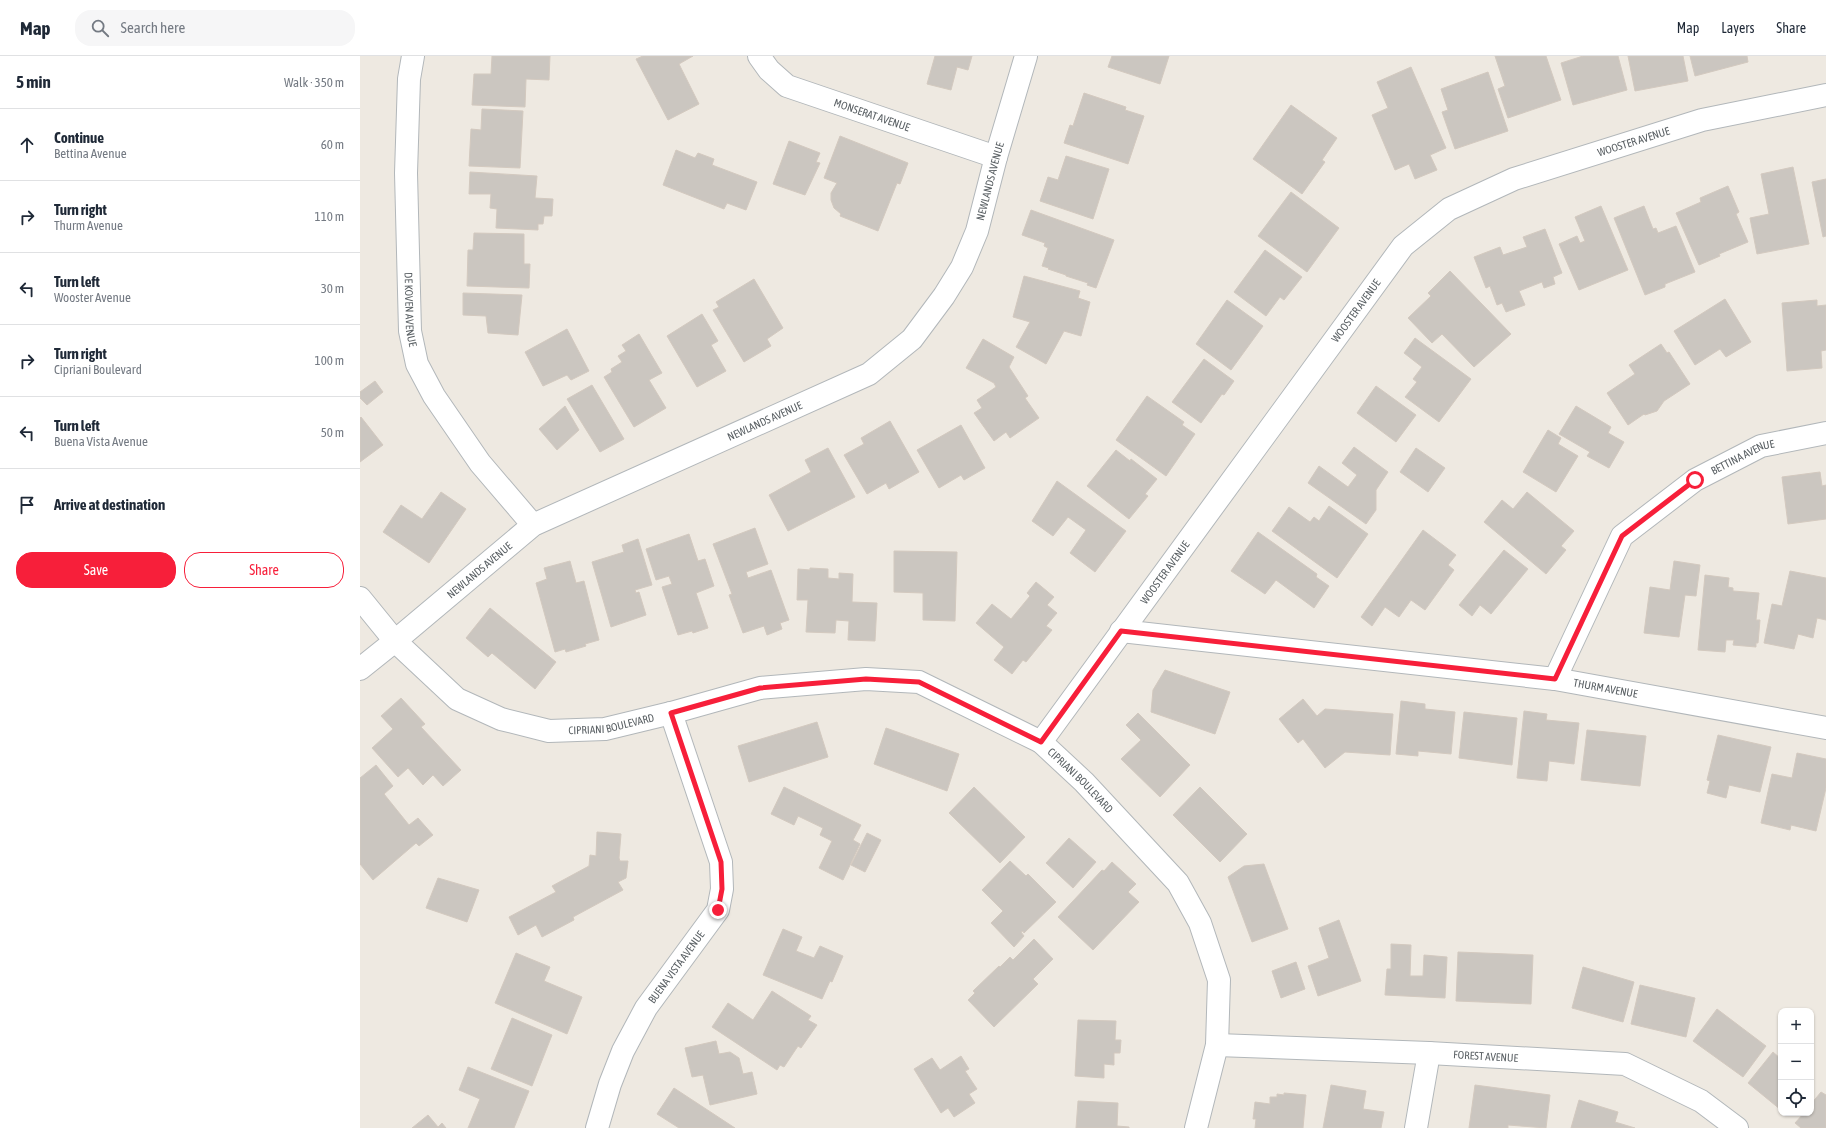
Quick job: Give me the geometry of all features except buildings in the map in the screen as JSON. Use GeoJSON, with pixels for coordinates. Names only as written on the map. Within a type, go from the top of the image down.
{"type":"FeatureCollection","features":[{"type":"Feature","properties":{"kind":"street","name":"DE KOVEN AVENUE"},"geometry":{"type":"LineString","coordinates":[[413,56],[409,79],[407,181],[410,331],[417,364],[434,396],[480,463],[533,525]]}},
{"type":"Feature","properties":{"kind":"street","name":"MONSERAT AVENUE"},"geometry":{"type":"LineString","coordinates":[[759,56],[769,70],[787,86],[996,156]]}},
{"type":"Feature","properties":{"kind":"street","name":"NEWLANDS AVENUE"},"geometry":{"type":"LineString","coordinates":[[360,669],[533,525],[869,374],[912,339],[944,296],[962,267],[977,230],[996,156],[1026,56]]}},
{"type":"Feature","properties":{"kind":"street","name":"WOOSTER AVENUE"},"geometry":{"type":"LineString","coordinates":[[1041,742],[1403,246],[1450,209],[1514,179],[1702,120],[1826,95]]}},
{"type":"Feature","properties":{"kind":"street","name":"BETTINA AVENUE"},"geometry":{"type":"LineString","coordinates":[[1555,679],[1622,536],[1695,480],[1761,446],[1826,433]]}},
{"type":"Feature","properties":{"kind":"street","name":"CIPRIANI BOULEVARD"},"geometry":{"type":"LineString","coordinates":[[360,598],[395,641],[457,699],[502,719],[549,731],[605,729],[671,713],[760,688],[866,679],[919,682],[1041,742],[1084,782],[1178,883],[1200,923],[1218,980],[1217,1045],[1196,1128]]}},
{"type":"Feature","properties":{"kind":"street","name":"THURM AVENUE"},"geometry":{"type":"LineString","coordinates":[[1121,631],[1555,679],[1826,728]]}},
{"type":"Feature","properties":{"kind":"street","name":"BUENA VISTA AVENUE"},"geometry":{"type":"LineString","coordinates":[[597,1128],[610,1084],[623,1051],[646,1008],[718,910],[722,889],[721,862],[671,713]]}},
{"type":"Feature","properties":{"kind":"street","name":"FOREST AVENUE"},"geometry":{"type":"LineString","coordinates":[[1217,1045],[1429,1053],[1625,1064],[1701,1101],[1737,1128]]}},
{"type":"Feature","properties":{"kind":"street"},"geometry":{"type":"LineString","coordinates":[[1416,1128],[1429,1053]]}},
{"type":"Feature","properties":{"kind":"route"},"geometry":{"type":"LineString","coordinates":[[718,910],[722,889],[721,862],[671,713],[760,688],[866,679],[919,682],[1041,742],[1121,631],[1555,679],[1622,536],[1695,480]]}}]}
